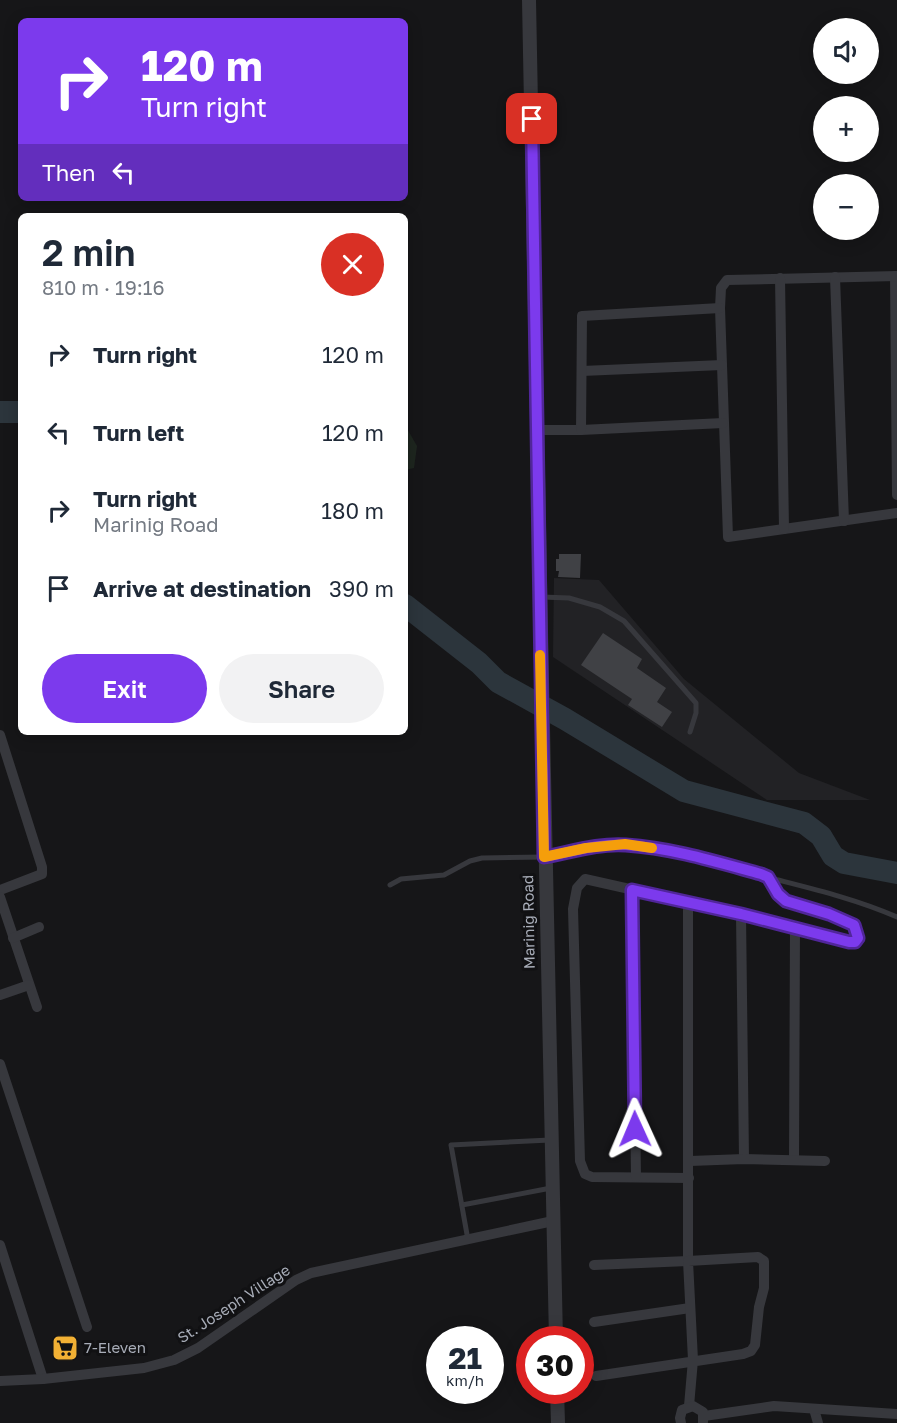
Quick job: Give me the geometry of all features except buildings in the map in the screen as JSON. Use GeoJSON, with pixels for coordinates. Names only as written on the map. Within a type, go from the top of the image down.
{"type":"FeatureCollection","features":[{"type":"Feature","properties":{"kind":"street","name":"Marinig Road"},"geometry":{"type":"LineString","coordinates":[[529,0],[544,857],[556,1326]]}},
{"type":"Feature","properties":{"kind":"street"},"geometry":{"type":"LineString","coordinates":[[897,495],[896,276],[727,280],[721,288],[720,308],[728,537],[897,513]]}},
{"type":"Feature","properties":{"kind":"street"},"geometry":{"type":"LineString","coordinates":[[780,278],[784,529]]}},
{"type":"Feature","properties":{"kind":"street"},"geometry":{"type":"LineString","coordinates":[[836,278],[844,521]]}},
{"type":"Feature","properties":{"kind":"street"},"geometry":{"type":"LineString","coordinates":[[581,430],[582,316],[720,308]]}},
{"type":"Feature","properties":{"kind":"street"},"geometry":{"type":"LineString","coordinates":[[582,370],[722,364]]}},
{"type":"Feature","properties":{"kind":"street"},"geometry":{"type":"LineString","coordinates":[[538,430],[723,423]]}},
{"type":"Feature","properties":{"kind":"street"},"geometry":{"type":"LineString","coordinates":[[0,735],[36,846],[42,874],[0,890]]}},
{"type":"Feature","properties":{"kind":"street"},"geometry":{"type":"LineString","coordinates":[[544,857],[586,848],[625,844],[682,853],[761,874],[768,877],[778,894],[786,901],[829,914],[854,925],[858,938],[855,942],[849,942],[741,914],[585,879],[577,888],[573,909],[580,1161],[585,1174],[592,1177],[689,1178]]}},
{"type":"Feature","properties":{"kind":"street"},"geometry":{"type":"LineString","coordinates":[[632,890],[636,1177]]}},
{"type":"Feature","properties":{"kind":"street"},"geometry":{"type":"LineString","coordinates":[[0,897],[38,1007]]}},
{"type":"Feature","properties":{"kind":"street"},"geometry":{"type":"LineString","coordinates":[[679,1423],[680,1414],[689,1406],[693,1360],[687,1202],[690,1161],[688,902]]}},
{"type":"Feature","properties":{"kind":"street"},"geometry":{"type":"LineString","coordinates":[[741,914],[744,1159]]}},
{"type":"Feature","properties":{"kind":"street"},"geometry":{"type":"LineString","coordinates":[[13,938],[39,927]]}},
{"type":"Feature","properties":{"kind":"street"},"geometry":{"type":"LineString","coordinates":[[794,1160],[795,927]]}},
{"type":"Feature","properties":{"kind":"street"},"geometry":{"type":"LineString","coordinates":[[0,995],[29,985]]}},
{"type":"Feature","properties":{"kind":"street"},"geometry":{"type":"LineString","coordinates":[[0,1064],[87,1327]]}},
{"type":"Feature","properties":{"kind":"street"},"geometry":{"type":"LineString","coordinates":[[690,1161],[744,1159],[825,1161]]}},
{"type":"Feature","properties":{"kind":"street","name":"St. Joseph Village"},"geometry":{"type":"LineString","coordinates":[[0,1381],[43,1379],[144,1368],[174,1360],[198,1348],[296,1280],[311,1273],[553,1221]]}},
{"type":"Feature","properties":{"kind":"street"},"geometry":{"type":"LineString","coordinates":[[0,1245],[43,1379]]}},
{"type":"Feature","properties":{"kind":"street"},"geometry":{"type":"LineString","coordinates":[[594,1265],[758,1257],[764,1261],[765,1272],[755,1345],[751,1351],[596,1376]]}},
{"type":"Feature","properties":{"kind":"street"},"geometry":{"type":"LineString","coordinates":[[594,1322],[690,1308]]}},
{"type":"Feature","properties":{"kind":"street"},"geometry":{"type":"LineString","coordinates":[[557,1404],[558,1423]]}},
{"type":"Feature","properties":{"kind":"street"},"geometry":{"type":"LineString","coordinates":[[689,1406],[697,1407],[704,1419],[774,1406],[897,1414]]}},
{"type":"Feature","properties":{"kind":"street"},"geometry":{"type":"LineString","coordinates":[[814,1409],[818,1423]]}},
{"type":"Feature","properties":{"kind":"lane"},"geometry":{"type":"LineString","coordinates":[[540,597],[569,598],[600,607],[624,621],[696,703],[696,712],[690,732]]}},
{"type":"Feature","properties":{"kind":"lane"},"geometry":{"type":"LineString","coordinates":[[390,885],[401,879],[444,875],[470,861],[482,858],[544,857]]}},
{"type":"Feature","properties":{"kind":"lane"},"geometry":{"type":"LineString","coordinates":[[768,877],[818,890],[897,917]]}},
{"type":"Feature","properties":{"kind":"lane"},"geometry":{"type":"LineString","coordinates":[[468,1240],[451,1145],[550,1140]]}},
{"type":"Feature","properties":{"kind":"lane"},"geometry":{"type":"LineString","coordinates":[[462,1205],[552,1188]]}},
{"type":"Feature","properties":{"kind":"shaded area"},"geometry":{"type":"Polygon","coordinates":[[[408,430],[417,446],[414,468],[408,469],[408,430]]]}},
{"type":"Feature","properties":{"kind":"shaded area"},"geometry":{"type":"Polygon","coordinates":[[[554,578],[599,580],[684,679],[799,773],[870,800],[767,800],[553,657],[554,578]]]}},
{"type":"Feature","properties":{"kind":"waterway"},"geometry":{"type":"LineString","coordinates":[[0,412],[18,412]]}},
{"type":"Feature","properties":{"kind":"waterway"},"geometry":{"type":"LineString","coordinates":[[408,607],[479,663],[498,682],[565,719],[684,791],[804,823],[821,836],[833,856],[844,863],[897,873]]}},
{"type":"Feature","properties":{"kind":"slow traffic"},"geometry":{"type":"LineString","coordinates":[[540,655],[544,857],[586,848],[625,844],[652,848]]}},
{"type":"Feature","properties":{"kind":"place","name":"7-Eleven"},"geometry":{"type":"Point","coordinates":[65,1348]}},
{"type":"Feature","properties":{"kind":"route"},"geometry":{"type":"LineString","coordinates":[[532,119],[544,857],[586,848],[625,844],[682,853],[768,877],[778,894],[786,901],[829,914],[854,925],[858,938],[855,942],[849,942],[741,914],[632,890],[635,1129]]}}]}
